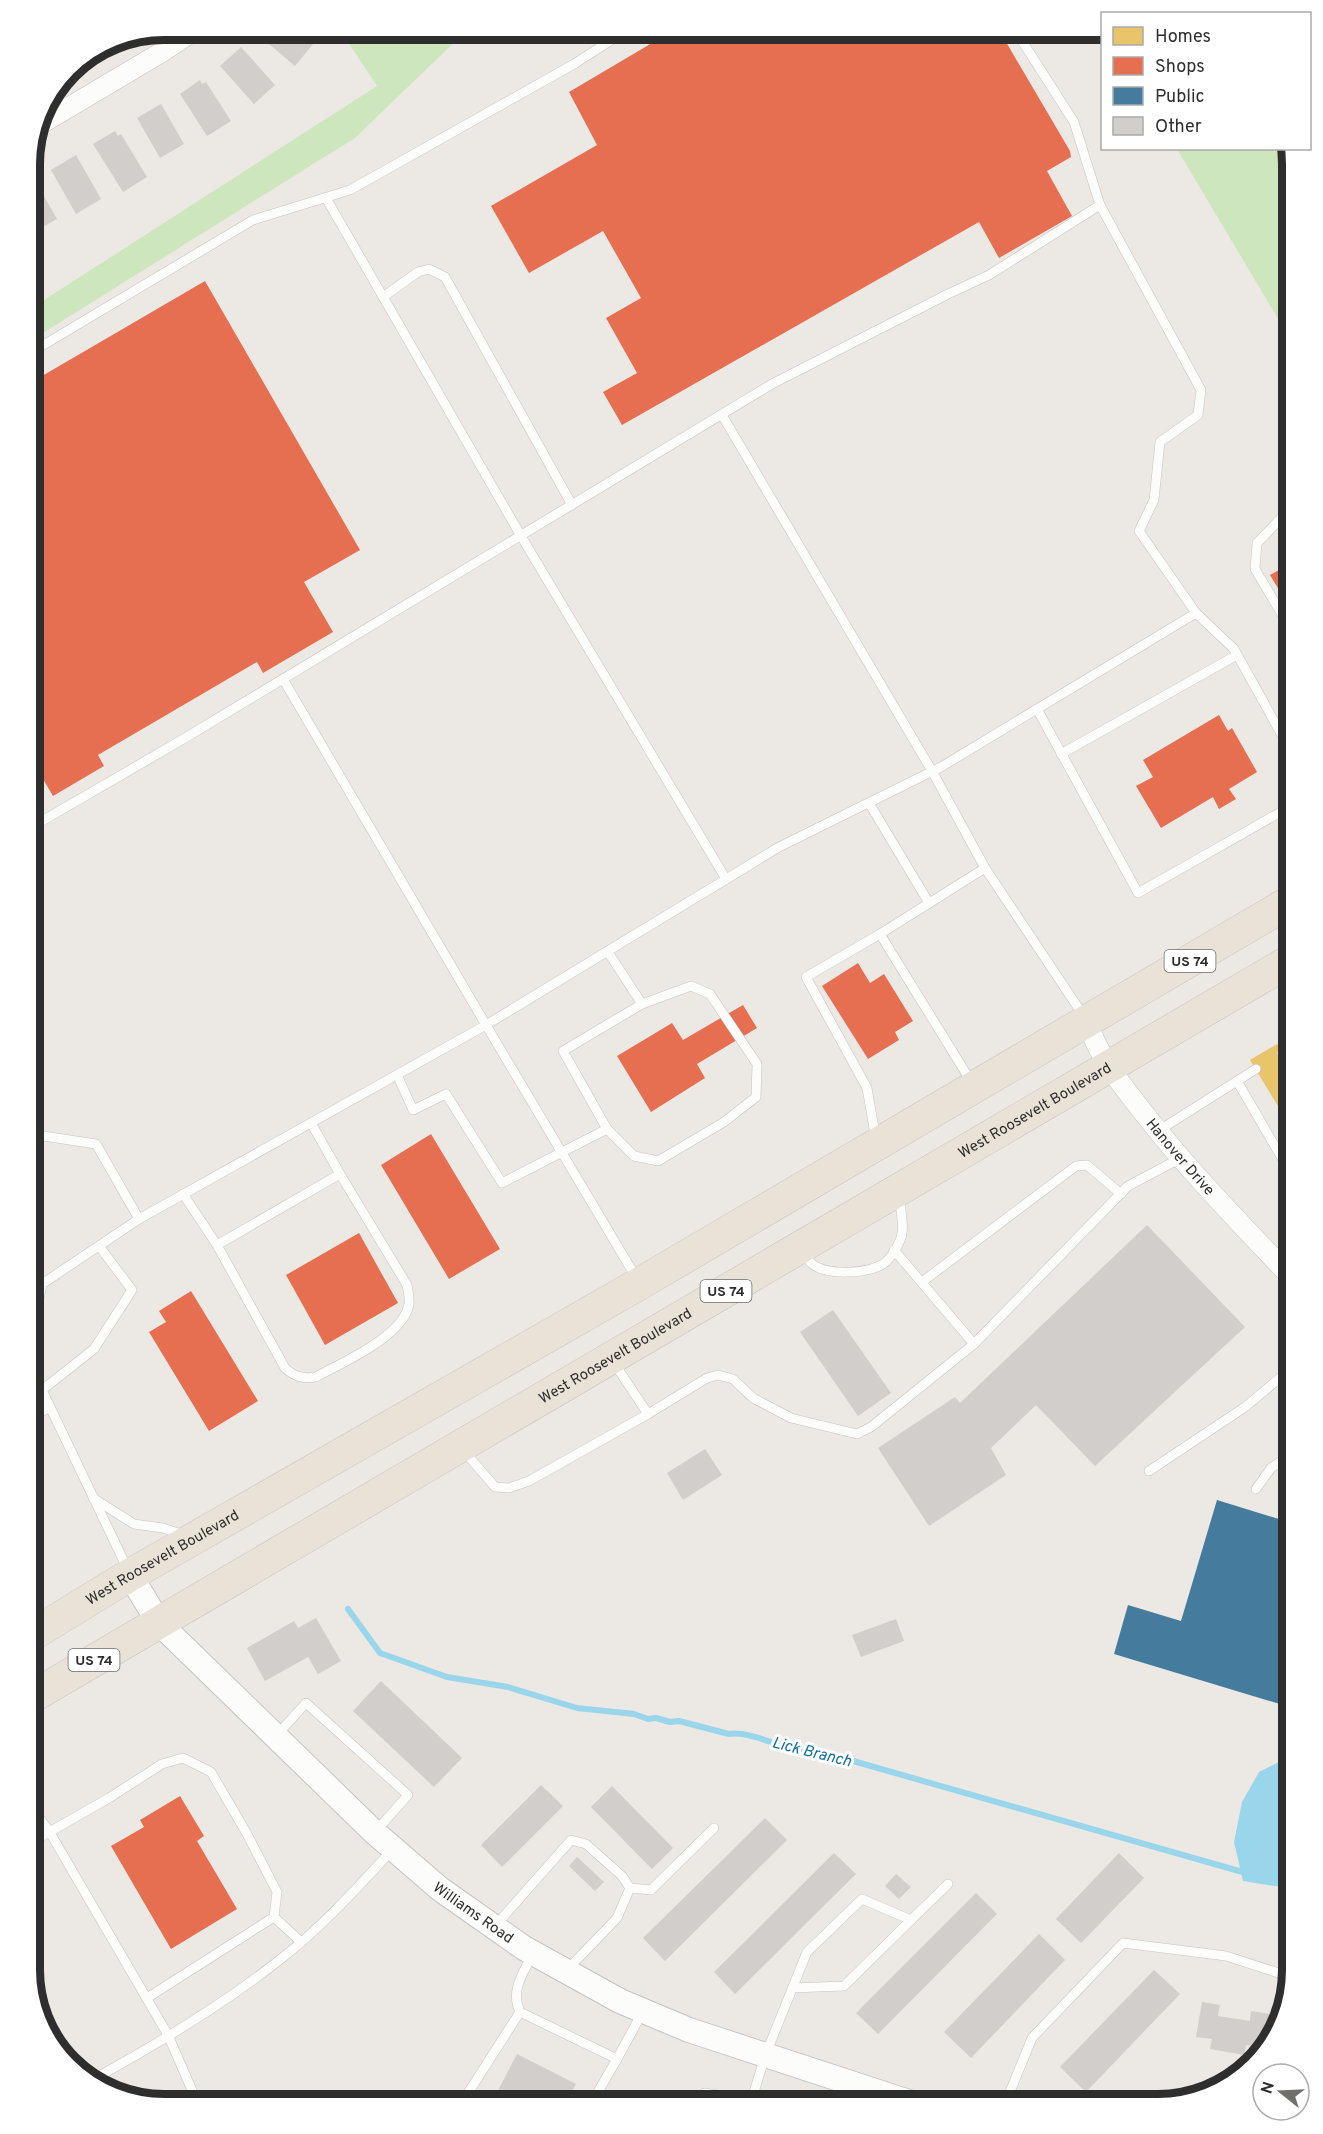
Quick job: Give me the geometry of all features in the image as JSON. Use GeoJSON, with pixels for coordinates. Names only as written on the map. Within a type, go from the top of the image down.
{"type":"FeatureCollection","features":[{"type":"Feature","properties":{"kind":"highway","name":"West Roosevelt Boulevard"},"geometry":{"type":"LineString","coordinates":[[40,1630],[130,1575],[639,1284],[1282,907]]}},
{"type":"Feature","properties":{"kind":"highway","name":"West Roosevelt Boulevard"},"geometry":{"type":"LineString","coordinates":[[40,1692],[1282,965]]}},
{"type":"Feature","properties":{"kind":"street"},"geometry":{"type":"LineString","coordinates":[[49,119],[180,40]]}},
{"type":"Feature","properties":{"kind":"street","name":"Hanover Drive"},"geometry":{"type":"LineString","coordinates":[[1087,1022],[1095,1045],[1108,1066],[1158,1132],[1282,1267]]}},
{"type":"Feature","properties":{"kind":"street","name":"Williams Road"},"geometry":{"type":"LineString","coordinates":[[130,1575],[159,1623],[275,1737],[393,1849],[440,1889],[494,1927],[565,1972],[643,2011],[689,2030],[883,2094]]}},
{"type":"Feature","properties":{"kind":"lane"},"geometry":{"type":"LineString","coordinates":[[41,347],[253,220],[350,190],[574,64],[611,40]]}},
{"type":"Feature","properties":{"kind":"lane"},"geometry":{"type":"LineString","coordinates":[[1022,41],[1074,123],[1100,205],[1201,390],[1198,415],[1160,442],[1154,500],[1138,531],[1196,613],[1234,649],[1282,735]]}},
{"type":"Feature","properties":{"kind":"lane"},"geometry":{"type":"LineString","coordinates":[[326,198],[521,536],[726,879]]}},
{"type":"Feature","properties":{"kind":"lane"},"geometry":{"type":"LineString","coordinates":[[41,822],[283,679],[772,384],[989,275],[1100,205]]}},
{"type":"Feature","properties":{"kind":"lane"},"geometry":{"type":"LineString","coordinates":[[383,297],[418,272],[429,269],[445,277],[572,505]]}},
{"type":"Feature","properties":{"kind":"lane"},"geometry":{"type":"LineString","coordinates":[[722,415],[933,771],[985,868],[1087,1022]]}},
{"type":"Feature","properties":{"kind":"lane"},"geometry":{"type":"LineString","coordinates":[[1282,517],[1257,543],[1255,569],[1282,614]]}},
{"type":"Feature","properties":{"kind":"lane"},"geometry":{"type":"LineString","coordinates":[[40,1292],[42,1284],[139,1219],[486,1025],[779,847],[933,771],[1196,613]]}},
{"type":"Feature","properties":{"kind":"lane"},"geometry":{"type":"LineString","coordinates":[[1061,754],[1237,655]]}},
{"type":"Feature","properties":{"kind":"lane"},"geometry":{"type":"LineString","coordinates":[[283,679],[639,1284]]}},
{"type":"Feature","properties":{"kind":"lane"},"geometry":{"type":"LineString","coordinates":[[1037,709],[1138,893],[1282,811]]}},
{"type":"Feature","properties":{"kind":"lane"},"geometry":{"type":"LineString","coordinates":[[869,803],[929,903]]}},
{"type":"Feature","properties":{"kind":"lane"},"geometry":{"type":"LineString","coordinates":[[877,1145],[867,1088],[806,977],[985,868]]}},
{"type":"Feature","properties":{"kind":"lane"},"geometry":{"type":"LineString","coordinates":[[880,934],[975,1088]]}},
{"type":"Feature","properties":{"kind":"lane"},"geometry":{"type":"LineString","coordinates":[[608,952],[642,1004]]}},
{"type":"Feature","properties":{"kind":"lane"},"geometry":{"type":"LineString","coordinates":[[691,986],[710,994],[757,1064],[756,1097],[724,1122],[658,1161],[634,1156],[607,1130],[563,1051],[642,1004],[691,986]]}},
{"type":"Feature","properties":{"kind":"lane"},"geometry":{"type":"LineString","coordinates":[[1158,1132],[1256,1070]]}},
{"type":"Feature","properties":{"kind":"lane"},"geometry":{"type":"LineString","coordinates":[[397,1075],[414,1110],[446,1094],[502,1183],[607,1130]]}},
{"type":"Feature","properties":{"kind":"lane"},"geometry":{"type":"LineString","coordinates":[[1237,1081],[1282,1158]]}},
{"type":"Feature","properties":{"kind":"lane"},"geometry":{"type":"LineString","coordinates":[[183,1194],[217,1245],[285,1368],[293,1375],[305,1379],[316,1377],[389,1335],[402,1322],[410,1303],[407,1285],[340,1174],[312,1122]]}},
{"type":"Feature","properties":{"kind":"lane"},"geometry":{"type":"LineString","coordinates":[[40,1136],[96,1144],[139,1219]]}},
{"type":"Feature","properties":{"kind":"lane"},"geometry":{"type":"LineString","coordinates":[[460,1447],[495,1487],[509,1488],[529,1481],[707,1378],[718,1375],[733,1379],[753,1398],[791,1418],[857,1434],[871,1428],[974,1344],[1128,1186],[1181,1158]]}},
{"type":"Feature","properties":{"kind":"lane"},"geometry":{"type":"LineString","coordinates":[[922,1282],[1076,1166],[1087,1165],[1121,1194]]}},
{"type":"Feature","properties":{"kind":"lane"},"geometry":{"type":"LineString","coordinates":[[217,1245],[340,1174]]}},
{"type":"Feature","properties":{"kind":"lane"},"geometry":{"type":"LineString","coordinates":[[800,1248],[812,1264],[824,1270],[864,1271],[884,1264],[902,1233],[898,1190]]}},
{"type":"Feature","properties":{"kind":"lane"},"geometry":{"type":"LineString","coordinates":[[42,1390],[94,1349],[132,1290],[99,1246]]}},
{"type":"Feature","properties":{"kind":"lane"},"geometry":{"type":"LineString","coordinates":[[894,1250],[974,1344]]}},
{"type":"Feature","properties":{"kind":"lane"},"geometry":{"type":"LineString","coordinates":[[611,1359],[648,1414]]}},
{"type":"Feature","properties":{"kind":"lane"},"geometry":{"type":"LineString","coordinates":[[1149,1471],[1245,1407],[1282,1376]]}},
{"type":"Feature","properties":{"kind":"lane"},"geometry":{"type":"LineString","coordinates":[[40,1387],[130,1575]]}},
{"type":"Feature","properties":{"kind":"lane"},"geometry":{"type":"LineString","coordinates":[[40,1412],[50,1407]]}},
{"type":"Feature","properties":{"kind":"lane"},"geometry":{"type":"LineString","coordinates":[[1256,1489],[1271,1468],[1282,1460]]}},
{"type":"Feature","properties":{"kind":"lane"},"geometry":{"type":"LineString","coordinates":[[93,1498],[134,1524],[163,1528],[195,1538]]}},
{"type":"Feature","properties":{"kind":"lane"},"geometry":{"type":"LineString","coordinates":[[275,1737],[306,1703],[408,1795],[374,1832]]}},
{"type":"Feature","properties":{"kind":"lane"},"geometry":{"type":"LineString","coordinates":[[40,1837],[109,1798],[162,1764],[183,1758],[211,1772],[247,1833],[277,1892],[274,1917]]}},
{"type":"Feature","properties":{"kind":"lane"},"geometry":{"type":"LineString","coordinates":[[40,1819],[168,2035],[193,2093]]}},
{"type":"Feature","properties":{"kind":"lane"},"geometry":{"type":"LineString","coordinates":[[630,1888],[651,1890],[714,1828]]}},
{"type":"Feature","properties":{"kind":"lane"},"geometry":{"type":"LineString","coordinates":[[494,1927],[571,1840],[586,1844],[622,1876],[630,1888]]}},
{"type":"Feature","properties":{"kind":"lane"},"geometry":{"type":"LineString","coordinates":[[100,2075],[168,2035],[282,1958],[346,1900],[393,1849]]}},
{"type":"Feature","properties":{"kind":"lane"},"geometry":{"type":"LineString","coordinates":[[792,1988],[844,1986],[948,1884]]}},
{"type":"Feature","properties":{"kind":"lane"},"geometry":{"type":"LineString","coordinates":[[565,1972],[617,1918],[630,1888]]}},
{"type":"Feature","properties":{"kind":"lane"},"geometry":{"type":"LineString","coordinates":[[754,2094],[765,2056],[807,1952],[862,1899],[911,1920]]}},
{"type":"Feature","properties":{"kind":"lane"},"geometry":{"type":"LineString","coordinates":[[274,1917],[300,1941]]}},
{"type":"Feature","properties":{"kind":"lane"},"geometry":{"type":"LineString","coordinates":[[147,1998],[274,1917]]}},
{"type":"Feature","properties":{"kind":"lane"},"geometry":{"type":"LineString","coordinates":[[1009,2094],[1032,2038],[1122,1943],[1226,1956],[1282,1974]]}},
{"type":"Feature","properties":{"kind":"lane"},"geometry":{"type":"LineString","coordinates":[[533,1953],[519,1982],[514,2000],[520,2012],[617,2060]]}},
{"type":"Feature","properties":{"kind":"lane"},"geometry":{"type":"LineString","coordinates":[[597,2093],[643,2011]]}},
{"type":"Feature","properties":{"kind":"lane"},"geometry":{"type":"LineString","coordinates":[[468,2093],[520,2012]]}},
{"type":"Feature","properties":{"kind":"green space"},"geometry":{"type":"Polygon","coordinates":[[[347,40],[456,40],[355,138],[41,334],[41,302],[377,86],[347,40]]]}},
{"type":"Feature","properties":{"kind":"green space"},"geometry":{"type":"Polygon","coordinates":[[[1178,150],[1281,150],[1282,326],[1178,150]]]}},
{"type":"Feature","properties":{"kind":"water"},"geometry":{"type":"Polygon","coordinates":[[[1282,1761],[1282,1887],[1243,1881],[1234,1842],[1242,1802],[1259,1772],[1282,1761]]]}},
{"type":"Feature","properties":{"kind":"building: Homes"},"geometry":{"type":"Polygon","coordinates":[[[1277,1044],[1282,1051],[1282,1113],[1250,1060],[1277,1044]]]}},
{"type":"Feature","properties":{"kind":"building: Shops"},"geometry":{"type":"Polygon","coordinates":[[[656,40],[690,41],[692,43],[696,41],[1005,41],[1070,151],[1071,157],[1047,171],[1072,216],[999,258],[979,222],[622,425],[603,392],[637,373],[606,318],[641,298],[603,231],[529,273],[491,206],[597,145],[569,92],[656,40]]]}},
{"type":"Feature","properties":{"kind":"building: Shops"},"geometry":{"type":"Polygon","coordinates":[[[205,281],[360,550],[304,582],[333,632],[263,673],[257,662],[98,755],[104,766],[53,796],[41,775],[41,377],[205,281]]]}},
{"type":"Feature","properties":{"kind":"building: Shops"},"geometry":{"type":"Polygon","coordinates":[[[1282,568],[1282,595],[1270,575],[1282,568]]]}},
{"type":"Feature","properties":{"kind":"building: Shops"},"geometry":{"type":"Polygon","coordinates":[[[1219,715],[1228,731],[1232,728],[1257,772],[1229,789],[1236,799],[1219,809],[1213,797],[1161,828],[1136,786],[1153,777],[1143,760],[1219,715]]]}},
{"type":"Feature","properties":{"kind":"building: Shops"},"geometry":{"type":"Polygon","coordinates":[[[858,963],[870,983],[884,974],[913,1021],[895,1032],[899,1040],[868,1059],[822,986],[858,963]]]}},
{"type":"Feature","properties":{"kind":"building: Shops"},"geometry":{"type":"Polygon","coordinates":[[[743,1005],[757,1028],[697,1064],[705,1078],[651,1112],[617,1056],[672,1023],[683,1040],[743,1005]]]}},
{"type":"Feature","properties":{"kind":"building: Shops"},"geometry":{"type":"Polygon","coordinates":[[[431,1134],[500,1249],[449,1279],[381,1165],[431,1134]]]}},
{"type":"Feature","properties":{"kind":"building: Shops"},"geometry":{"type":"Polygon","coordinates":[[[359,1233],[398,1303],[325,1345],[286,1275],[359,1233]]]}},
{"type":"Feature","properties":{"kind":"building: Shops"},"geometry":{"type":"Polygon","coordinates":[[[191,1291],[258,1401],[209,1431],[149,1332],[166,1322],[159,1311],[191,1291]]]}},
{"type":"Feature","properties":{"kind":"building: Shops"},"geometry":{"type":"Polygon","coordinates":[[[180,1796],[204,1836],[197,1841],[237,1909],[171,1949],[111,1846],[144,1827],[140,1820],[180,1796]]]}},
{"type":"Feature","properties":{"kind":"building: Public"},"geometry":{"type":"Polygon","coordinates":[[[1217,1500],[1282,1520],[1282,1705],[1114,1654],[1128,1605],[1181,1621],[1217,1500]]]}},
{"type":"Feature","properties":{"kind":"building: Other"},"geometry":{"type":"Polygon","coordinates":[[[264,40],[309,40],[313,44],[295,66],[264,40]]]}},
{"type":"Feature","properties":{"kind":"building: Other"},"geometry":{"type":"Polygon","coordinates":[[[241,47],[275,85],[254,104],[220,66],[241,47]]]}},
{"type":"Feature","properties":{"kind":"building: Other"},"geometry":{"type":"Polygon","coordinates":[[[200,80],[202,84],[206,82],[231,121],[207,136],[180,94],[200,80]]]}},
{"type":"Feature","properties":{"kind":"building: Other"},"geometry":{"type":"Polygon","coordinates":[[[161,104],[184,144],[160,158],[137,118],[161,104]]]}},
{"type":"Feature","properties":{"kind":"building: Other"},"geometry":{"type":"Polygon","coordinates":[[[115,131],[118,136],[121,134],[147,177],[123,192],[93,144],[115,131]]]}},
{"type":"Feature","properties":{"kind":"building: Other"},"geometry":{"type":"Polygon","coordinates":[[[76,155],[101,199],[76,214],[51,170],[76,155]]]}},
{"type":"Feature","properties":{"kind":"building: Other"},"geometry":{"type":"Polygon","coordinates":[[[41,191],[57,219],[41,228],[41,191]]]}},
{"type":"Feature","properties":{"kind":"building: Other"},"geometry":{"type":"Polygon","coordinates":[[[1147,1225],[1245,1327],[1095,1466],[1036,1405],[991,1448],[1006,1475],[929,1526],[878,1448],[955,1397],[960,1403],[1147,1225]]]}},
{"type":"Feature","properties":{"kind":"building: Other"},"geometry":{"type":"Polygon","coordinates":[[[833,1310],[891,1393],[858,1416],[800,1332],[833,1310]]]}},
{"type":"Feature","properties":{"kind":"building: Other"},"geometry":{"type":"Polygon","coordinates":[[[705,1449],[722,1475],[683,1500],[667,1473],[705,1449]]]}},
{"type":"Feature","properties":{"kind":"building: Other"},"geometry":{"type":"Polygon","coordinates":[[[316,1618],[341,1661],[318,1674],[308,1657],[265,1681],[247,1648],[294,1621],[298,1628],[316,1618]]]}},
{"type":"Feature","properties":{"kind":"building: Other"},"geometry":{"type":"Polygon","coordinates":[[[896,1619],[904,1641],[861,1657],[852,1635],[896,1619]]]}},
{"type":"Feature","properties":{"kind":"building: Other"},"geometry":{"type":"Polygon","coordinates":[[[381,1681],[462,1758],[434,1787],[353,1711],[381,1681]]]}},
{"type":"Feature","properties":{"kind":"building: Other"},"geometry":{"type":"Polygon","coordinates":[[[541,1785],[563,1806],[502,1867],[481,1845],[541,1785]]]}},
{"type":"Feature","properties":{"kind":"building: Other"},"geometry":{"type":"Polygon","coordinates":[[[612,1786],[673,1848],[652,1869],[591,1807],[612,1786]]]}},
{"type":"Feature","properties":{"kind":"building: Other"},"geometry":{"type":"Polygon","coordinates":[[[765,1818],[787,1840],[665,1961],[643,1938],[765,1818]]]}},
{"type":"Feature","properties":{"kind":"building: Other"},"geometry":{"type":"Polygon","coordinates":[[[834,1853],[856,1874],[735,1994],[714,1972],[834,1853]]]}},
{"type":"Feature","properties":{"kind":"building: Other"},"geometry":{"type":"Polygon","coordinates":[[[1119,1853],[1144,1878],[1081,1943],[1056,1919],[1119,1853]]]}},
{"type":"Feature","properties":{"kind":"building: Other"},"geometry":{"type":"Polygon","coordinates":[[[577,1857],[604,1882],[595,1891],[569,1866],[577,1857]]]}},
{"type":"Feature","properties":{"kind":"building: Other"},"geometry":{"type":"Polygon","coordinates":[[[896,1874],[911,1887],[899,1899],[885,1886],[896,1874]]]}},
{"type":"Feature","properties":{"kind":"building: Other"},"geometry":{"type":"Polygon","coordinates":[[[976,1893],[997,1914],[878,2034],[856,2013],[976,1893]]]}},
{"type":"Feature","properties":{"kind":"building: Other"},"geometry":{"type":"Polygon","coordinates":[[[1039,1934],[1065,1960],[971,2058],[944,2032],[1039,1934]]]}},
{"type":"Feature","properties":{"kind":"building: Other"},"geometry":{"type":"Polygon","coordinates":[[[1154,1970],[1180,1994],[1086,2092],[1060,2067],[1154,1970]]]}},
{"type":"Feature","properties":{"kind":"building: Other"},"geometry":{"type":"Polygon","coordinates":[[[1202,2002],[1220,2005],[1218,2016],[1250,2021],[1251,2011],[1270,2014],[1267,2029],[1262,2038],[1256,2046],[1246,2045],[1244,2055],[1210,2049],[1212,2039],[1196,2037],[1202,2002]]]}},
{"type":"Feature","properties":{"kind":"building: Other"},"geometry":{"type":"Polygon","coordinates":[[[517,2054],[576,2084],[571,2093],[497,2093],[517,2054]]]}},
{"type":"Feature","properties":{"kind":"waterway","name":"Lick Branch"},"geometry":{"type":"LineString","coordinates":[[348,1609],[380,1653],[447,1677],[508,1687],[577,1708],[634,1714],[648,1719],[656,1718],[670,1722],[679,1721],[729,1734],[751,1736],[801,1751],[825,1753],[1246,1873]]}}]}
